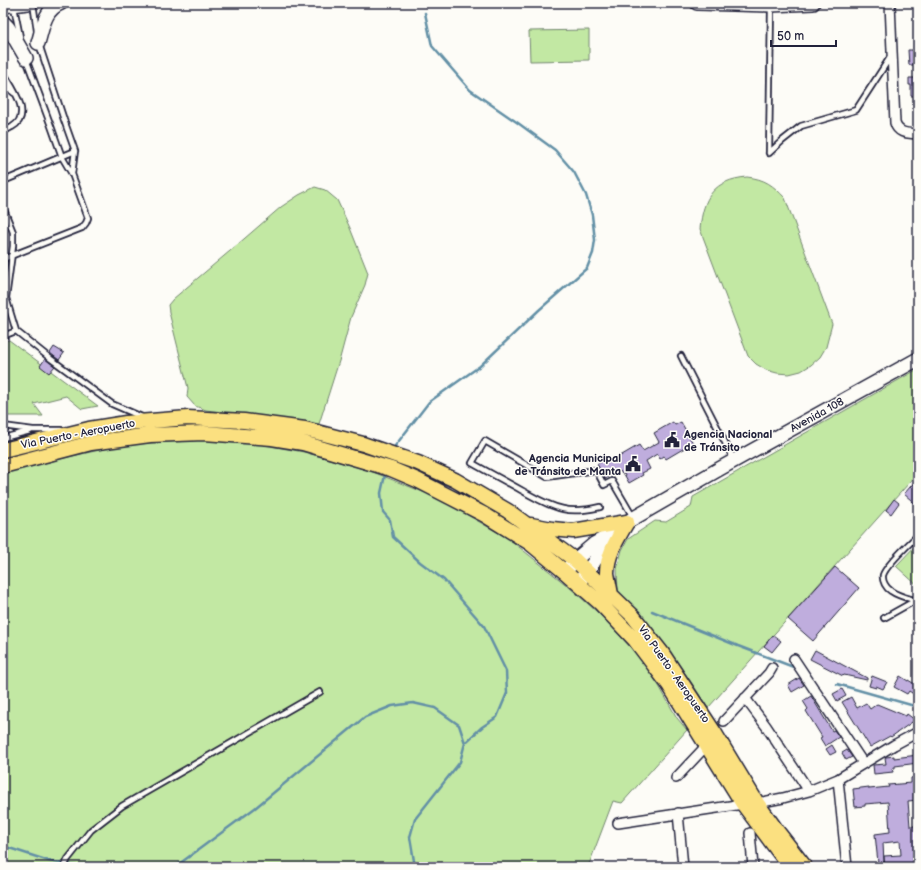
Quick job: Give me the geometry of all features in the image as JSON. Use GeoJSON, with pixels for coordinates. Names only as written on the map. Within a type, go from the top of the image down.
{"type":"FeatureCollection","features":[{"type":"Feature","properties":{"kind":"main road","name":"Via Puerto - Aeropuerto"},"geometry":{"type":"LineString","coordinates":[[3,450],[89,429],[126,422],[188,418],[244,421],[304,429],[363,444],[418,463],[455,480],[508,511],[575,560],[633,616],[662,653],[714,732],[750,804],[777,831],[804,867]]}},
{"type":"Feature","properties":{"kind":"main road","name":"Via Puerto - Aeropuerto"},"geometry":{"type":"LineString","coordinates":[[3,466],[90,443],[150,435],[204,433],[272,438],[303,443],[391,469],[417,480],[486,515],[530,543],[565,572],[600,603],[634,640],[669,686],[707,745],[750,804],[790,867]]}},
{"type":"Feature","properties":{"kind":"main road"},"geometry":{"type":"LineString","coordinates":[[528,525],[552,530],[573,531],[630,520]]}},
{"type":"Feature","properties":{"kind":"main road"},"geometry":{"type":"LineString","coordinates":[[611,595],[607,573],[608,560],[615,544],[630,520]]}},
{"type":"Feature","properties":{"kind":"street"},"geometry":{"type":"LineString","coordinates":[[10,4],[28,3]]}},
{"type":"Feature","properties":{"kind":"street"},"geometry":{"type":"LineString","coordinates":[[38,43],[46,17],[50,10],[56,5],[62,3]]}},
{"type":"Feature","properties":{"kind":"street"},"geometry":{"type":"LineString","coordinates":[[697,3],[771,5],[813,3]]}},
{"type":"Feature","properties":{"kind":"street"},"geometry":{"type":"LineString","coordinates":[[890,3],[896,128],[906,133],[918,134]]}},
{"type":"Feature","properties":{"kind":"street"},"geometry":{"type":"LineString","coordinates":[[3,22],[8,27],[26,58]]}},
{"type":"Feature","properties":{"kind":"street","name":"Avenida 108"},"geometry":{"type":"LineString","coordinates":[[565,572],[575,560],[594,544],[614,533],[630,520],[918,359]]}},
{"type":"Feature","properties":{"kind":"street","name":"Avenida 108"},"geometry":{"type":"LineString","coordinates":[[578,583],[614,533]]}},
{"type":"Feature","properties":{"kind":"street"},"geometry":{"type":"LineString","coordinates":[[794,659],[863,764]]}},
{"type":"Feature","properties":{"kind":"street"},"geometry":{"type":"LineString","coordinates":[[724,721],[772,668]]}},
{"type":"Feature","properties":{"kind":"street"},"geometry":{"type":"LineString","coordinates":[[745,698],[766,726],[809,791]]}},
{"type":"Feature","properties":{"kind":"street"},"geometry":{"type":"LineString","coordinates":[[618,823],[678,813],[750,804],[783,798],[809,791],[838,779],[918,732]]}},
{"type":"Feature","properties":{"kind":"street"},"geometry":{"type":"LineString","coordinates":[[676,778],[707,745]]}},
{"type":"Feature","properties":{"kind":"street"},"geometry":{"type":"LineString","coordinates":[[838,779],[847,867]]}},
{"type":"Feature","properties":{"kind":"street"},"geometry":{"type":"LineString","coordinates":[[678,813],[683,867]]}},
{"type":"Feature","properties":{"kind":"street"},"geometry":{"type":"LineString","coordinates":[[750,833],[754,867]]}},
{"type":"Feature","properties":{"kind":"lane"},"geometry":{"type":"LineString","coordinates":[[33,3],[38,43],[75,151],[72,174]]}},
{"type":"Feature","properties":{"kind":"lane"},"geometry":{"type":"LineString","coordinates":[[3,259],[82,228],[87,221],[88,216],[72,174],[62,157],[26,58],[10,4]]}},
{"type":"Feature","properties":{"kind":"lane"},"geometry":{"type":"LineString","coordinates":[[771,5],[769,153],[801,126],[856,110],[892,54]]}},
{"type":"Feature","properties":{"kind":"lane"},"geometry":{"type":"LineString","coordinates":[[3,72],[16,94],[22,110],[19,120],[12,127],[3,131]]}},
{"type":"Feature","properties":{"kind":"lane"},"geometry":{"type":"LineString","coordinates":[[3,89],[8,88],[16,94]]}},
{"type":"Feature","properties":{"kind":"lane"},"geometry":{"type":"LineString","coordinates":[[3,182],[75,151]]}},
{"type":"Feature","properties":{"kind":"lane"},"geometry":{"type":"LineString","coordinates":[[3,207],[13,232],[14,241],[4,296],[16,331],[112,404],[150,420],[150,435]]}},
{"type":"Feature","properties":{"kind":"lane"},"geometry":{"type":"LineString","coordinates":[[3,336],[16,331]]}},
{"type":"Feature","properties":{"kind":"lane"},"geometry":{"type":"LineString","coordinates":[[681,356],[734,461]]}},
{"type":"Feature","properties":{"kind":"lane"},"geometry":{"type":"LineString","coordinates":[[3,426],[33,430],[89,429]]}},
{"type":"Feature","properties":{"kind":"lane"},"geometry":{"type":"LineString","coordinates":[[3,438],[33,430]]}},
{"type":"Feature","properties":{"kind":"lane"},"geometry":{"type":"LineString","coordinates":[[600,507],[588,510],[575,510],[563,509],[551,505],[535,498],[472,463],[485,441],[547,477],[596,470],[604,485],[612,481],[630,520]]}},
{"type":"Feature","properties":{"kind":"lane"},"geometry":{"type":"LineString","coordinates":[[916,600],[890,591],[884,583],[883,575],[890,565],[918,535]]}},
{"type":"Feature","properties":{"kind":"lane"},"geometry":{"type":"LineString","coordinates":[[884,618],[916,600]]}},
{"type":"Feature","properties":{"kind":"lane"},"geometry":{"type":"LineString","coordinates":[[64,867],[68,859],[91,830],[122,806],[320,692]]}},
{"type":"Feature","properties":{"kind":"green space"},"geometry":{"type":"Polygon","coordinates":[[[589,30],[589,60],[530,61],[529,31],[589,30]]]}},
{"type":"Feature","properties":{"kind":"green space"},"geometry":{"type":"Polygon","coordinates":[[[747,177],[759,179],[768,183],[785,198],[832,324],[826,347],[820,357],[801,371],[789,374],[766,370],[756,364],[748,356],[700,229],[704,208],[707,199],[712,192],[718,186],[726,182],[747,177]]]}},
{"type":"Feature","properties":{"kind":"green space"},"geometry":{"type":"Polygon","coordinates":[[[315,187],[325,190],[337,200],[368,273],[365,285],[351,317],[340,358],[319,424],[206,410],[195,406],[187,397],[188,388],[168,305],[173,299],[281,207],[299,195],[315,187]]]}},
{"type":"Feature","properties":{"kind":"green space"},"geometry":{"type":"Polygon","coordinates":[[[9,340],[98,406],[82,409],[66,396],[34,404],[43,416],[3,416],[3,342],[9,340]]]}},
{"type":"Feature","properties":{"kind":"green space"},"geometry":{"type":"Polygon","coordinates":[[[918,369],[918,473],[708,708],[663,642],[618,592],[617,569],[622,550],[628,539],[655,521],[666,522],[691,507],[693,497],[918,369]]]}},
{"type":"Feature","properties":{"kind":"green space"},"geometry":{"type":"Polygon","coordinates":[[[196,440],[247,442],[304,452],[368,470],[438,498],[509,539],[569,587],[605,619],[639,657],[659,686],[677,718],[687,730],[622,803],[613,801],[588,867],[3,867],[3,473],[122,445],[196,440]]]}},
{"type":"Feature","properties":{"kind":"green space"},"geometry":{"type":"Polygon","coordinates":[[[918,543],[918,586],[896,566],[918,543]]]}},
{"type":"Feature","properties":{"kind":"building"},"geometry":{"type":"Polygon","coordinates":[[[908,50],[917,50],[918,65],[909,65],[908,50]]]}},
{"type":"Feature","properties":{"kind":"building"},"geometry":{"type":"Polygon","coordinates":[[[909,78],[918,78],[918,96],[911,96],[911,85],[909,85],[909,78]]]}},
{"type":"Feature","properties":{"kind":"building"},"geometry":{"type":"Polygon","coordinates":[[[54,347],[64,353],[59,360],[50,353],[54,347]]]}},
{"type":"Feature","properties":{"kind":"building"},"geometry":{"type":"Polygon","coordinates":[[[45,359],[55,366],[49,373],[40,366],[45,359]]]}},
{"type":"Feature","properties":{"kind":"building"},"geometry":{"type":"Polygon","coordinates":[[[673,422],[675,425],[681,422],[693,443],[666,459],[664,456],[660,459],[657,454],[646,461],[650,469],[629,483],[624,474],[620,471],[605,479],[597,464],[608,458],[610,462],[639,445],[643,451],[659,442],[654,433],[673,422]]]}},
{"type":"Feature","properties":{"kind":"building"},"geometry":{"type":"Polygon","coordinates":[[[918,478],[918,506],[904,494],[918,478]]]}},
{"type":"Feature","properties":{"kind":"building"},"geometry":{"type":"Polygon","coordinates":[[[894,499],[899,503],[891,514],[886,510],[894,499]]]}},
{"type":"Feature","properties":{"kind":"building"},"geometry":{"type":"Polygon","coordinates":[[[835,567],[859,588],[813,641],[788,619],[835,567]]]}},
{"type":"Feature","properties":{"kind":"building"},"geometry":{"type":"Polygon","coordinates":[[[773,635],[781,641],[772,652],[764,646],[773,635]]]}},
{"type":"Feature","properties":{"kind":"building"},"geometry":{"type":"Polygon","coordinates":[[[815,650],[867,678],[867,680],[843,676],[810,659],[815,650]]]}},
{"type":"Feature","properties":{"kind":"building"},"geometry":{"type":"Polygon","coordinates":[[[872,676],[887,682],[883,689],[876,686],[876,688],[869,686],[872,676]]]}},
{"type":"Feature","properties":{"kind":"building"},"geometry":{"type":"Polygon","coordinates":[[[900,676],[918,686],[918,697],[909,691],[907,694],[894,687],[900,676]]]}},
{"type":"Feature","properties":{"kind":"building"},"geometry":{"type":"Polygon","coordinates":[[[799,678],[804,685],[792,692],[788,685],[799,678]]]}},
{"type":"Feature","properties":{"kind":"building"},"geometry":{"type":"Polygon","coordinates":[[[842,689],[846,696],[837,701],[833,694],[842,689]]]}},
{"type":"Feature","properties":{"kind":"building"},"geometry":{"type":"Polygon","coordinates":[[[811,696],[832,731],[834,730],[839,737],[825,746],[820,738],[822,737],[806,711],[808,709],[803,701],[811,696]]]}},
{"type":"Feature","properties":{"kind":"building"},"geometry":{"type":"Polygon","coordinates":[[[851,697],[857,708],[866,703],[870,709],[877,704],[906,716],[907,714],[915,720],[891,737],[890,736],[870,747],[842,702],[851,697]]]}},
{"type":"Feature","properties":{"kind":"building"},"geometry":{"type":"Polygon","coordinates":[[[832,745],[836,752],[830,755],[826,749],[832,745]]]}},
{"type":"Feature","properties":{"kind":"building"},"geometry":{"type":"Polygon","coordinates":[[[847,750],[852,757],[846,760],[842,753],[847,750]]]}},
{"type":"Feature","properties":{"kind":"building"},"geometry":{"type":"Polygon","coordinates":[[[918,755],[918,763],[895,766],[895,768],[892,768],[893,772],[874,774],[873,765],[886,764],[885,757],[894,756],[894,758],[918,755]]]}},
{"type":"Feature","properties":{"kind":"building"},"geometry":{"type":"Polygon","coordinates":[[[918,776],[918,800],[908,801],[910,826],[918,826],[918,865],[885,867],[884,856],[901,855],[900,841],[883,843],[884,863],[878,863],[875,834],[890,832],[888,802],[865,804],[865,806],[855,807],[853,789],[889,787],[888,785],[911,783],[911,778],[918,776]]]}},
{"type":"Feature","properties":{"kind":"waterway"},"geometry":{"type":"LineString","coordinates":[[395,446],[429,402],[480,366],[539,310],[587,268],[593,253],[595,240],[592,215],[586,195],[574,172],[555,150],[470,90],[432,46],[425,13]]}},
{"type":"Feature","properties":{"kind":"waterway"},"geometry":{"type":"LineString","coordinates":[[385,475],[381,493],[383,512],[390,520],[393,537],[420,562],[444,580],[484,626],[506,671],[507,693],[497,717],[482,727],[465,743]]}},
{"type":"Feature","properties":{"kind":"waterway"},"geometry":{"type":"LineString","coordinates":[[652,611],[796,668]]}},
{"type":"Feature","properties":{"kind":"waterway"},"geometry":{"type":"LineString","coordinates":[[837,684],[918,707]]}},
{"type":"Feature","properties":{"kind":"waterway"},"geometry":{"type":"LineString","coordinates":[[175,867],[255,808],[365,717],[392,706],[413,703],[435,708],[459,725],[465,743],[460,762],[415,819],[410,837],[415,867]]}},
{"type":"Feature","properties":{"kind":"waterway"},"geometry":{"type":"LineString","coordinates":[[3,846],[49,861],[82,867]]}},
{"type":"Feature","properties":{"kind":"place","name":"Agencia Nacional de Tránsito"},"geometry":{"type":"Point","coordinates":[672,440]}},
{"type":"Feature","properties":{"kind":"place","name":"Agencia Municipal de Tránsito de Manta"},"geometry":{"type":"Point","coordinates":[633,464]}}]}
